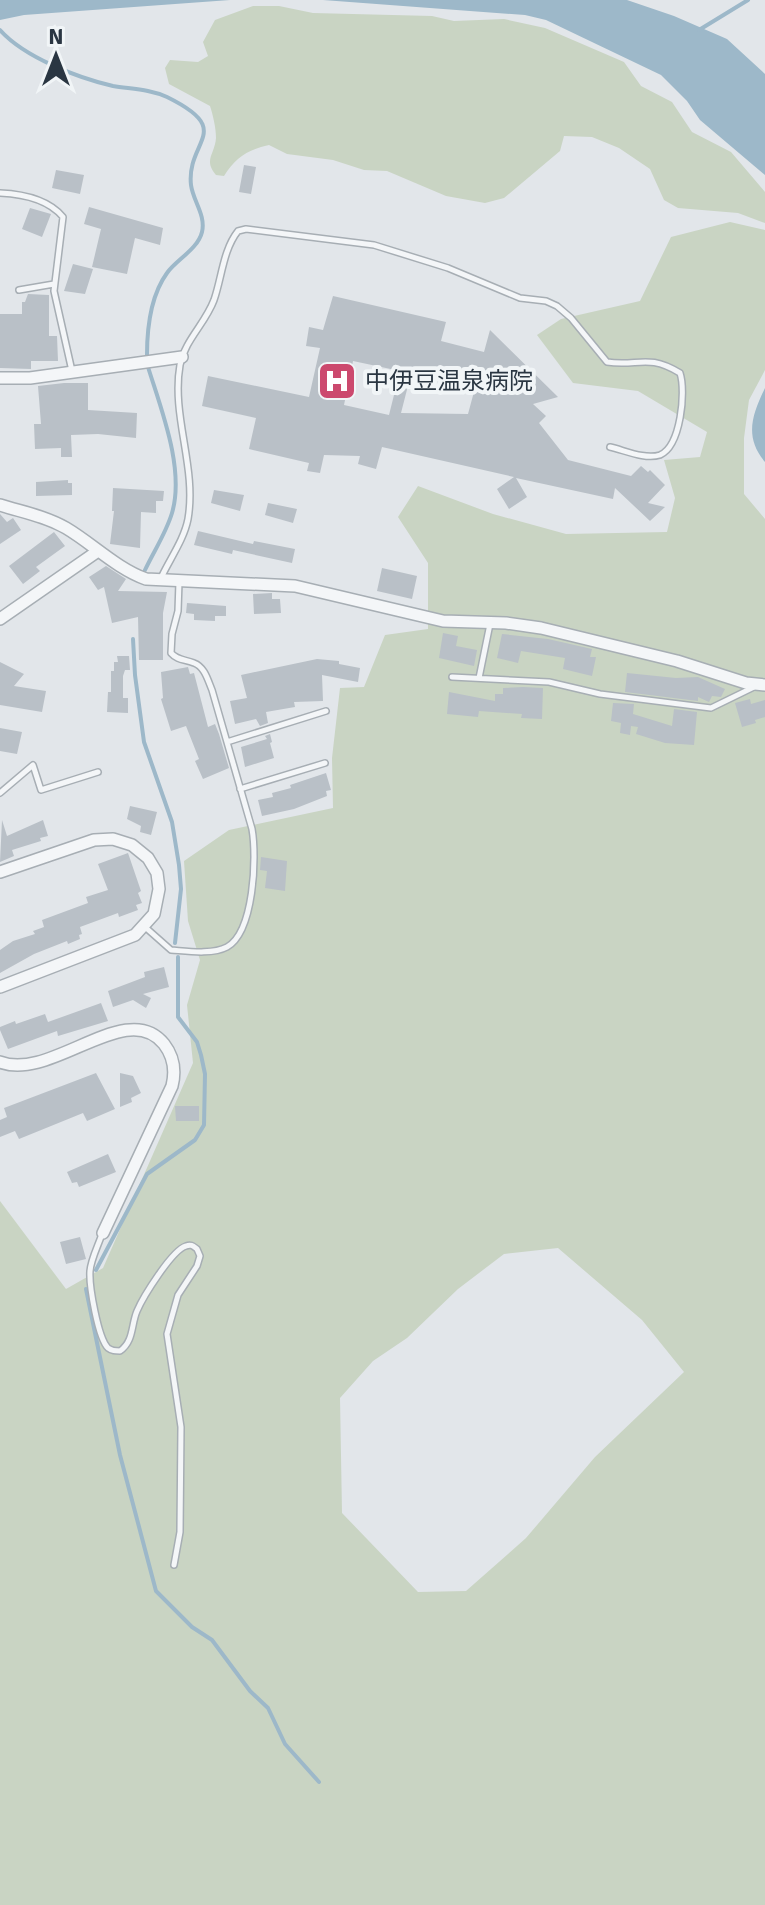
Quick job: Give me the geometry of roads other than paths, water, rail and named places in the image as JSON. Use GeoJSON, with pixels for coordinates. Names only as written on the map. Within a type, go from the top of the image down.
{"type":"FeatureCollection","features":[{"type":"Feature","properties":{"kind":"street"},"geometry":{"type":"LineString","coordinates":[[0,378],[30,378],[182,357]]}},
{"type":"Feature","properties":{"kind":"street"},"geometry":{"type":"LineString","coordinates":[[0,505],[51,521],[131,574],[160,581],[295,586],[443,621],[541,628],[760,685]]}},
{"type":"Feature","properties":{"kind":"street"},"geometry":{"type":"LineString","coordinates":[[0,619],[98,551]]}},
{"type":"Feature","properties":{"kind":"street"},"geometry":{"type":"LineString","coordinates":[[0,872],[94,840],[124,841],[148,858],[157,873],[158,905],[145,927],[135,935],[0,987]]}},
{"type":"Feature","properties":{"kind":"street"},"geometry":{"type":"LineString","coordinates":[[0,1062],[16,1067],[37,1064],[132,1029],[149,1032],[170,1052],[175,1074],[172,1086],[103,1233]]}},
{"type":"Feature","properties":{"kind":"lane"},"geometry":{"type":"LineString","coordinates":[[0,193],[28,196],[62,214],[64,223],[54,284],[55,300],[72,373]]}},
{"type":"Feature","properties":{"kind":"lane"},"geometry":{"type":"LineString","coordinates":[[160,581],[187,524],[190,506],[178,388],[182,357],[186,345],[210,310],[226,254],[238,231],[246,229],[374,245],[448,268],[520,298],[546,301],[557,306],[571,318],[607,362],[617,364],[652,360],[680,373],[684,385],[678,428],[672,444],[663,453],[648,456],[610,447]]}},
{"type":"Feature","properties":{"kind":"lane"},"geometry":{"type":"LineString","coordinates":[[19,290],[54,284]]}},
{"type":"Feature","properties":{"kind":"lane"},"geometry":{"type":"LineString","coordinates":[[145,927],[171,950],[222,949],[243,931],[249,900],[254,843],[227,742],[205,674],[196,664],[183,661],[171,653],[179,582]]}},
{"type":"Feature","properties":{"kind":"lane"},"geometry":{"type":"LineString","coordinates":[[479,678],[490,623]]}},
{"type":"Feature","properties":{"kind":"lane"},"geometry":{"type":"LineString","coordinates":[[452,677],[549,682],[600,694],[711,708],[760,685]]}},
{"type":"Feature","properties":{"kind":"lane"},"geometry":{"type":"LineString","coordinates":[[227,742],[326,711]]}},
{"type":"Feature","properties":{"kind":"lane"},"geometry":{"type":"LineString","coordinates":[[240,789],[325,763]]}},
{"type":"Feature","properties":{"kind":"lane"},"geometry":{"type":"LineString","coordinates":[[0,793],[33,765],[41,790],[98,772]]}},
{"type":"Feature","properties":{"kind":"lane"},"geometry":{"type":"LineString","coordinates":[[103,1233],[90,1270],[91,1288],[104,1340],[114,1351],[120,1351],[129,1343],[141,1301],[171,1258],[184,1246],[191,1245],[200,1256],[178,1295],[167,1334],[181,1427],[180,1532],[174,1565]]}},
{"type":"Feature","properties":{"kind":"water"},"geometry":{"type":"Polygon","coordinates":[[[0,0],[230,0],[24,15],[0,20],[0,0]]]}},
{"type":"Feature","properties":{"kind":"water"},"geometry":{"type":"Polygon","coordinates":[[[323,0],[627,0],[674,16],[727,39],[765,74],[765,175],[700,120],[687,101],[661,75],[546,20],[525,15],[323,0]]]}},
{"type":"Feature","properties":{"kind":"water"},"geometry":{"type":"Polygon","coordinates":[[[765,388],[765,462],[754,444],[752,426],[765,388]]]}},
{"type":"Feature","properties":{"kind":"waterway"},"geometry":{"type":"LineString","coordinates":[[699,30],[748,0]]}},
{"type":"Feature","properties":{"kind":"waterway"},"geometry":{"type":"LineString","coordinates":[[0,30],[23,49],[68,72],[113,86],[167,97],[188,109],[204,128],[191,170],[192,191],[202,220],[202,232],[196,244],[167,273],[157,291],[149,323],[147,355]]}},
{"type":"Feature","properties":{"kind":"waterway"},"geometry":{"type":"LineString","coordinates":[[145,570],[172,513],[176,478],[170,439],[148,367]]}},
{"type":"Feature","properties":{"kind":"waterway"},"geometry":{"type":"LineString","coordinates":[[133,639],[144,742],[172,822],[179,865],[181,889],[175,943]]}},
{"type":"Feature","properties":{"kind":"waterway"},"geometry":{"type":"LineString","coordinates":[[96,1270],[147,1174],[195,1140],[204,1125],[205,1074],[201,1055],[197,1042],[178,1017],[178,957]]}},
{"type":"Feature","properties":{"kind":"waterway"},"geometry":{"type":"LineString","coordinates":[[86,1289],[120,1455],[156,1591],[192,1627],[212,1640],[250,1691],[268,1708],[285,1744],[319,1782]]}},
{"type":"Feature","properties":{"kind":"place","name":"中伊豆温泉病院"},"geometry":{"type":"Point","coordinates":[337,381]}}]}
